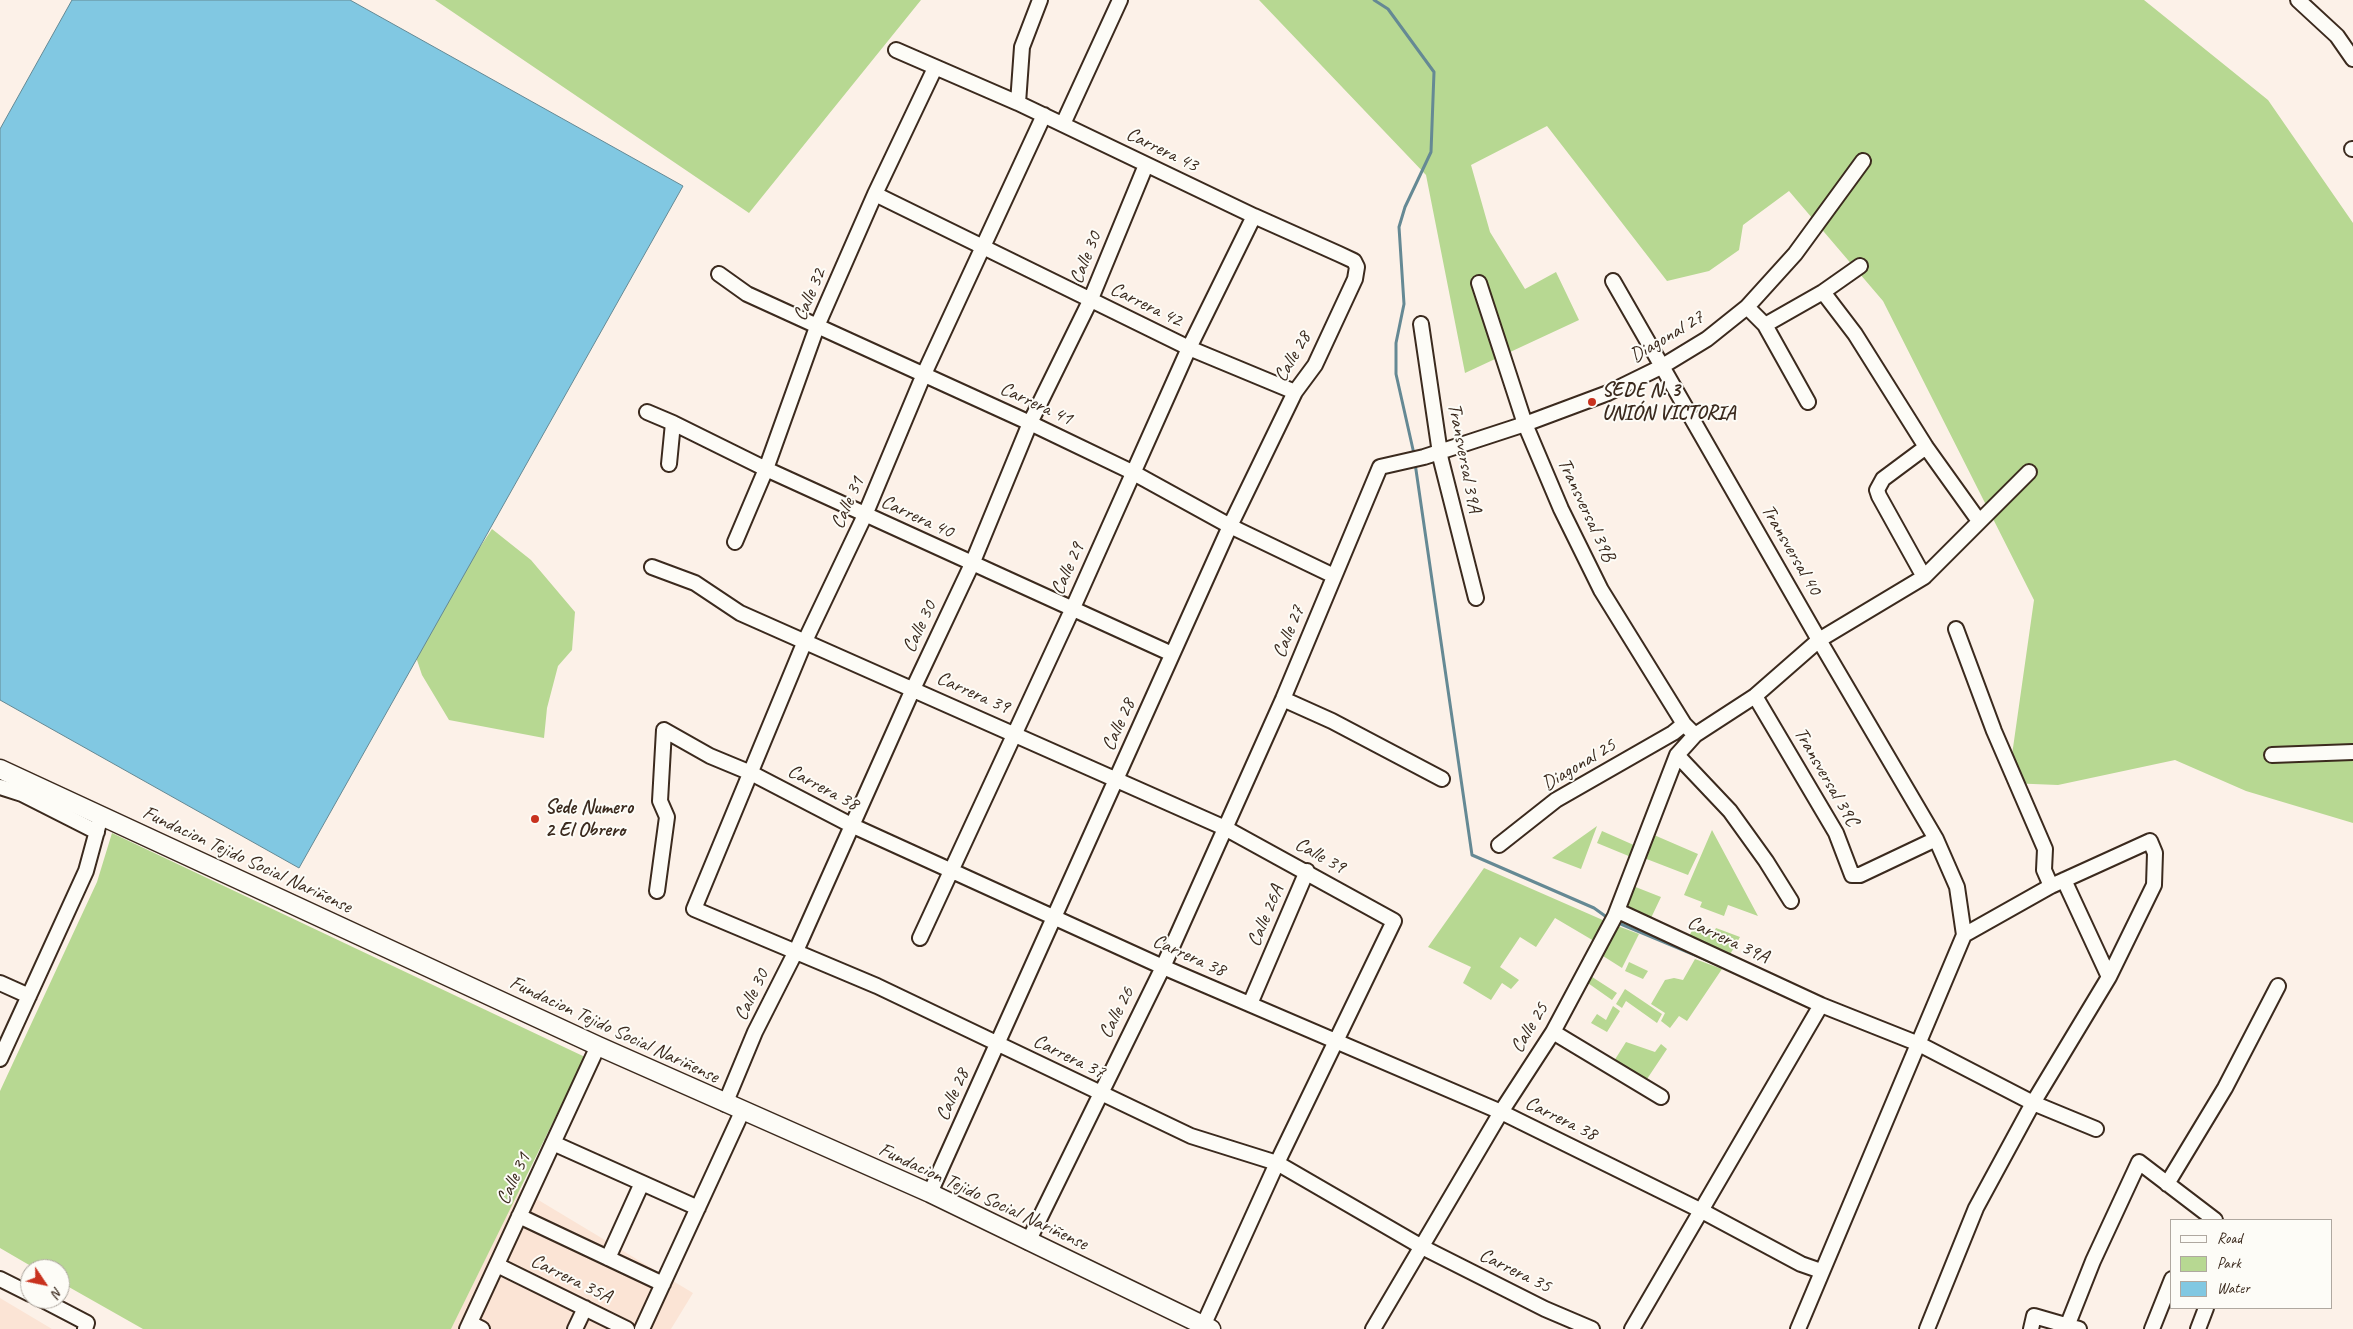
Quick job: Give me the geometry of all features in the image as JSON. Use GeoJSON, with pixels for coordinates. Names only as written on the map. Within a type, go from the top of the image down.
{"type":"FeatureCollection","features":[{"type":"Feature","properties":{"kind":"main road","name":"Fundacion Tejido Social Nariñense"},"geometry":{"type":"LineString","coordinates":[[0,769],[99,824],[742,1112],[930,1194],[1207,1327]]}},
{"type":"Feature","properties":{"kind":"street"},"geometry":{"type":"LineString","coordinates":[[1018,103],[1022,47],[1040,0]]}},
{"type":"Feature","properties":{"kind":"street"},"geometry":{"type":"LineString","coordinates":[[1063,124],[1120,0]]}},
{"type":"Feature","properties":{"kind":"street"},"geometry":{"type":"LineString","coordinates":[[2298,0],[2337,36],[2353,59]]}},
{"type":"Feature","properties":{"kind":"street","name":"Carrera 43"},"geometry":{"type":"LineString","coordinates":[[896,50],[1018,103],[1254,216],[1354,261],[1357,267],[1355,279]]}},
{"type":"Feature","properties":{"kind":"street","name":"Calle 32"},"geometry":{"type":"LineString","coordinates":[[735,542],[766,469],[818,324],[875,194],[935,68]]}},
{"type":"Feature","properties":{"kind":"street","name":"Calle 31"},"geometry":{"type":"LineString","coordinates":[[694,909],[804,641],[865,515],[924,374],[1044,115]]}},
{"type":"Feature","properties":{"kind":"street","name":"Diagonal 27"},"geometry":{"type":"LineString","coordinates":[[1398,464],[1424,458],[1525,424],[1608,393],[1661,367],[1707,340],[1747,307],[1795,254],[1863,161]]}},
{"type":"Feature","properties":{"kind":"street","name":"Calle 30"},"geometry":{"type":"LineString","coordinates":[[725,1104],[755,1032],[796,951],[851,825],[972,564],[1030,423],[1090,301],[1146,165]]}},
{"type":"Feature","properties":{"kind":"street","name":"Carrera 42"},"geometry":{"type":"LineString","coordinates":[[875,194],[1189,348],[1295,392]]}},
{"type":"Feature","properties":{"kind":"street","name":"Calle 29"},"geometry":{"type":"LineString","coordinates":[[920,938],[1072,610],[1189,348],[1254,216]]}},
{"type":"Feature","properties":{"kind":"street"},"geometry":{"type":"LineString","coordinates":[[1765,325],[1823,292],[1860,266]]}},
{"type":"Feature","properties":{"kind":"street","name":"Carrera 41"},"geometry":{"type":"LineString","coordinates":[[720,274],[747,294],[818,324],[1132,472],[1230,526],[1334,576]]}},
{"type":"Feature","properties":{"kind":"street","name":"Calle 28"},"geometry":{"type":"LineString","coordinates":[[930,1194],[1230,526],[1295,392],[1315,365],[1355,279]]}},
{"type":"Feature","properties":{"kind":"street","name":"Transversal 40"},"geometry":{"type":"LineString","coordinates":[[1613,281],[1819,640],[1936,839],[1957,886],[1964,935]]}},
{"type":"Feature","properties":{"kind":"street","name":"Transversal 39B"},"geometry":{"type":"LineString","coordinates":[[1479,283],[1525,424],[1562,509],[1601,590],[1684,724],[1695,735]]}},
{"type":"Feature","properties":{"kind":"street"},"geometry":{"type":"LineString","coordinates":[[1823,292],[1855,334],[1926,447],[1979,521]]}},
{"type":"Feature","properties":{"kind":"street"},"geometry":{"type":"LineString","coordinates":[[1747,307],[1765,325],[1808,402]]}},
{"type":"Feature","properties":{"kind":"street","name":"Transversal 39A"},"geometry":{"type":"LineString","coordinates":[[1422,324],[1440,452],[1476,598]]}},
{"type":"Feature","properties":{"kind":"street","name":"Carrera 40"},"geometry":{"type":"LineString","coordinates":[[647,412],[673,422],[766,469],[865,515],[1172,654]]}},
{"type":"Feature","properties":{"kind":"street"},"geometry":{"type":"LineString","coordinates":[[670,464],[673,422]]}},
{"type":"Feature","properties":{"kind":"street"},"geometry":{"type":"LineString","coordinates":[[1924,577],[1877,490],[1883,479],[1926,447]]}},
{"type":"Feature","properties":{"kind":"street","name":"Calle 27"},"geometry":{"type":"LineString","coordinates":[[1225,828],[1283,699],[1380,467],[1398,464]]}},
{"type":"Feature","properties":{"kind":"street"},"geometry":{"type":"LineString","coordinates":[[1695,735],[1755,696],[1819,640],[1924,577],[2029,472]]}},
{"type":"Feature","properties":{"kind":"street","name":"Carrera 39"},"geometry":{"type":"LineString","coordinates":[[652,567],[695,583],[740,613],[1225,828]]}},
{"type":"Feature","properties":{"kind":"street"},"geometry":{"type":"LineString","coordinates":[[1956,629],[1994,731],[2045,849],[2044,870],[2051,886]]}},
{"type":"Feature","properties":{"kind":"street","name":"Transversal 39C"},"geometry":{"type":"LineString","coordinates":[[1755,696],[1836,833],[1848,859],[1852,874],[1860,875],[1936,839]]}},
{"type":"Feature","properties":{"kind":"street"},"geometry":{"type":"LineString","coordinates":[[1283,699],[1332,721],[1442,778]]}},
{"type":"Feature","properties":{"kind":"street","name":"Diagonal 25"},"geometry":{"type":"LineString","coordinates":[[1499,845],[1556,800],[1673,733],[1684,724]]}},
{"type":"Feature","properties":{"kind":"street","name":"Carrera 38"},"geometry":{"type":"LineString","coordinates":[[657,891],[668,817],[660,801],[664,730],[710,756],[751,773],[851,825],[1055,916],[1163,967],[1336,1043],[1501,1112],[1702,1211],[1801,1264],[1821,1271]]}},
{"type":"Feature","properties":{"kind":"street","name":"Calle 25"},"geometry":{"type":"LineString","coordinates":[[1373,1329],[1501,1112],[1553,1032],[1614,918],[1677,755],[1695,735]]}},
{"type":"Feature","properties":{"kind":"street"},"geometry":{"type":"LineString","coordinates":[[2272,755],[2353,752]]}},
{"type":"Feature","properties":{"kind":"street"},"geometry":{"type":"LineString","coordinates":[[1677,755],[1730,811],[1766,860],[1790,901]]}},
{"type":"Feature","properties":{"kind":"street"},"geometry":{"type":"LineString","coordinates":[[0,786],[99,824],[86,872],[0,1058]]}},
{"type":"Feature","properties":{"kind":"street","name":"Calle 39"},"geometry":{"type":"LineString","coordinates":[[1225,828],[1307,871],[1394,921],[1336,1043]]}},
{"type":"Feature","properties":{"kind":"street","name":"Calle 26"},"geometry":{"type":"LineString","coordinates":[[1028,1242],[1163,967],[1225,828]]}},
{"type":"Feature","properties":{"kind":"street"},"geometry":{"type":"LineString","coordinates":[[1798,1329],[1964,935],[2051,886],[2150,841],[2155,853],[2154,885],[2109,977],[2033,1103],[1976,1208],[1927,1329]]}},
{"type":"Feature","properties":{"kind":"street","name":"Calle 26A"},"geometry":{"type":"LineString","coordinates":[[1250,1004],[1307,871]]}},
{"type":"Feature","properties":{"kind":"street"},"geometry":{"type":"LineString","coordinates":[[2064,880],[2109,977]]}},
{"type":"Feature","properties":{"kind":"street","name":"Carrera 37"},"geometry":{"type":"LineString","coordinates":[[694,909],[877,986],[1099,1094],[1191,1136],[1277,1163],[1422,1247]]}},
{"type":"Feature","properties":{"kind":"street","name":"Carrera 39A"},"geometry":{"type":"LineString","coordinates":[[1614,918],[1919,1044],[2033,1103],[2096,1129]]}},
{"type":"Feature","properties":{"kind":"street"},"geometry":{"type":"LineString","coordinates":[[0,983],[30,996]]}},
{"type":"Feature","properties":{"kind":"street"},"geometry":{"type":"LineString","coordinates":[[2167,1184],[2225,1088],[2278,986]]}},
{"type":"Feature","properties":{"kind":"street"},"geometry":{"type":"LineString","coordinates":[[1632,1329],[1821,1005]]}},
{"type":"Feature","properties":{"kind":"street"},"geometry":{"type":"LineString","coordinates":[[1553,1032],[1661,1097]]}},
{"type":"Feature","properties":{"kind":"street"},"geometry":{"type":"LineString","coordinates":[[1207,1327],[1277,1163],[1336,1043]]}},
{"type":"Feature","properties":{"kind":"street","name":"Calle 31"},"geometry":{"type":"LineString","coordinates":[[473,1327],[497,1265],[598,1046]]}},
{"type":"Feature","properties":{"kind":"street"},"geometry":{"type":"LineString","coordinates":[[642,1329],[742,1112]]}},
{"type":"Feature","properties":{"kind":"street"},"geometry":{"type":"LineString","coordinates":[[553,1143],[698,1208]]}},
{"type":"Feature","properties":{"kind":"street"},"geometry":{"type":"LineString","coordinates":[[2031,1329],[2034,1316],[2073,1327],[2093,1260],[2139,1162],[2167,1184],[2197,1215],[2211,1219]]}},
{"type":"Feature","properties":{"kind":"street"},"geometry":{"type":"LineString","coordinates":[[608,1258],[642,1183]]}},
{"type":"Feature","properties":{"kind":"street"},"geometry":{"type":"LineString","coordinates":[[519,1216],[663,1284]]}},
{"type":"Feature","properties":{"kind":"street","name":"Carrera 35"},"geometry":{"type":"LineString","coordinates":[[1422,1247],[1545,1309],[1592,1329]]}},
{"type":"Feature","properties":{"kind":"street","name":"Carrera 35A"},"geometry":{"type":"LineString","coordinates":[[497,1265],[627,1329]]}},
{"type":"Feature","properties":{"kind":"street"},"geometry":{"type":"LineString","coordinates":[[0,1279],[20,1289]]}},
{"type":"Feature","properties":{"kind":"street"},"geometry":{"type":"LineString","coordinates":[[2152,1329],[2170,1283]]}},
{"type":"Feature","properties":{"kind":"street"},"geometry":{"type":"LineString","coordinates":[[575,1329],[585,1308]]}},
{"type":"Feature","properties":{"kind":"street"},"geometry":{"type":"LineString","coordinates":[[58,1309],[86,1326]]}},
{"type":"Feature","properties":{"kind":"street"},"geometry":{"type":"LineString","coordinates":[[2198,1329],[2206,1309]]}},
{"type":"Feature","properties":{"kind":"shaded area"},"geometry":{"type":"Polygon","coordinates":[[[397,1115],[693,1293],[671,1329],[269,1329],[397,1115]]]}},
{"type":"Feature","properties":{"kind":"shaded area"},"geometry":{"type":"Polygon","coordinates":[[[0,1298],[52,1329],[0,1329],[0,1298]]]}},
{"type":"Feature","properties":{"kind":"green space"},"geometry":{"type":"Polygon","coordinates":[[[435,0],[921,0],[749,213],[435,0]]]}},
{"type":"Feature","properties":{"kind":"green space"},"geometry":{"type":"Polygon","coordinates":[[[1259,0],[2144,0],[2268,100],[2353,223],[2353,823],[2246,791],[2175,760],[2058,785],[2008,783],[2034,600],[1883,301],[1789,191],[1743,225],[1739,250],[1709,271],[1667,281],[1547,126],[1471,165],[1490,232],[1525,289],[1556,272],[1579,320],[1465,373],[1426,175],[1259,0]]]}},
{"type":"Feature","properties":{"kind":"green space"},"geometry":{"type":"Polygon","coordinates":[[[492,529],[531,560],[575,612],[572,650],[558,666],[547,708],[544,738],[449,720],[422,675],[413,648],[492,529]]]}},
{"type":"Feature","properties":{"kind":"green space"},"geometry":{"type":"Polygon","coordinates":[[[1597,826],[1581,869],[1552,858],[1597,826]]]}},
{"type":"Feature","properties":{"kind":"green space"},"geometry":{"type":"Polygon","coordinates":[[[1712,830],[1758,916],[1728,905],[1724,916],[1700,907],[1702,902],[1684,895],[1712,830]]]}},
{"type":"Feature","properties":{"kind":"green space"},"geometry":{"type":"Polygon","coordinates":[[[1602,831],[1636,846],[1631,857],[1597,843],[1602,831]]]}},
{"type":"Feature","properties":{"kind":"green space"},"geometry":{"type":"Polygon","coordinates":[[[112,833],[585,1057],[451,1329],[143,1329],[70,1288],[70,1259],[20,1260],[0,1248],[0,1091],[97,882],[112,833]]]}},
{"type":"Feature","properties":{"kind":"green space"},"geometry":{"type":"Polygon","coordinates":[[[1654,835],[1698,854],[1688,875],[1644,858],[1654,835]]]}},
{"type":"Feature","properties":{"kind":"green space"},"geometry":{"type":"Polygon","coordinates":[[[1484,868],[1605,921],[1594,941],[1555,918],[1536,947],[1520,937],[1500,967],[1519,980],[1511,989],[1502,983],[1491,1000],[1463,983],[1471,967],[1428,947],[1484,868]]]}},
{"type":"Feature","properties":{"kind":"green space"},"geometry":{"type":"Polygon","coordinates":[[[1633,886],[1661,897],[1651,918],[1624,908],[1633,886]]]}},
{"type":"Feature","properties":{"kind":"green space"},"geometry":{"type":"Polygon","coordinates":[[[1615,925],[1639,934],[1622,968],[1603,956],[1615,925]]]}},
{"type":"Feature","properties":{"kind":"green space"},"geometry":{"type":"Polygon","coordinates":[[[1694,926],[1713,934],[1716,928],[1740,937],[1728,958],[1688,939],[1694,926]]]}},
{"type":"Feature","properties":{"kind":"green space"},"geometry":{"type":"Polygon","coordinates":[[[1695,959],[1722,969],[1687,1021],[1679,1016],[1670,1028],[1661,1021],[1665,1013],[1651,1004],[1665,980],[1674,978],[1683,980],[1695,959]]]}},
{"type":"Feature","properties":{"kind":"green space"},"geometry":{"type":"Polygon","coordinates":[[[1629,962],[1648,971],[1643,979],[1625,971],[1629,962]]]}},
{"type":"Feature","properties":{"kind":"green space"},"geometry":{"type":"Polygon","coordinates":[[[1589,975],[1617,993],[1612,1000],[1585,981],[1589,975]]]}},
{"type":"Feature","properties":{"kind":"green space"},"geometry":{"type":"Polygon","coordinates":[[[1625,989],[1662,1014],[1657,1023],[1626,1001],[1622,1008],[1616,1004],[1625,989]]]}},
{"type":"Feature","properties":{"kind":"green space"},"geometry":{"type":"Polygon","coordinates":[[[1613,1006],[1620,1011],[1607,1032],[1591,1023],[1597,1014],[1606,1020],[1613,1006]]]}},
{"type":"Feature","properties":{"kind":"green space"},"geometry":{"type":"Polygon","coordinates":[[[1626,1042],[1655,1052],[1661,1044],[1667,1049],[1647,1079],[1614,1061],[1626,1042]]]}},
{"type":"Feature","properties":{"kind":"water"},"geometry":{"type":"Polygon","coordinates":[[[72,0],[350,0],[683,186],[299,868],[0,700],[0,129],[72,0]]]}},
{"type":"Feature","properties":{"kind":"waterway"},"geometry":{"type":"LineString","coordinates":[[1374,0],[1388,9],[1434,72],[1431,152],[1405,207],[1399,227],[1404,304],[1396,343],[1396,374],[1414,454]]}},
{"type":"Feature","properties":{"kind":"waterway"},"geometry":{"type":"LineString","coordinates":[[1415,463],[1472,855],[1594,908],[1608,918]]}},
{"type":"Feature","properties":{"kind":"waterway"},"geometry":{"type":"LineString","coordinates":[[1616,922],[1714,963]]}},
{"type":"Feature","properties":{"kind":"place","name":"SEDE N. 3 UNIÓN VICTORIA"},"geometry":{"type":"Point","coordinates":[1592,402]}},
{"type":"Feature","properties":{"kind":"place","name":"Sede Numero 2 El Obrero"},"geometry":{"type":"Point","coordinates":[535,819]}}]}
